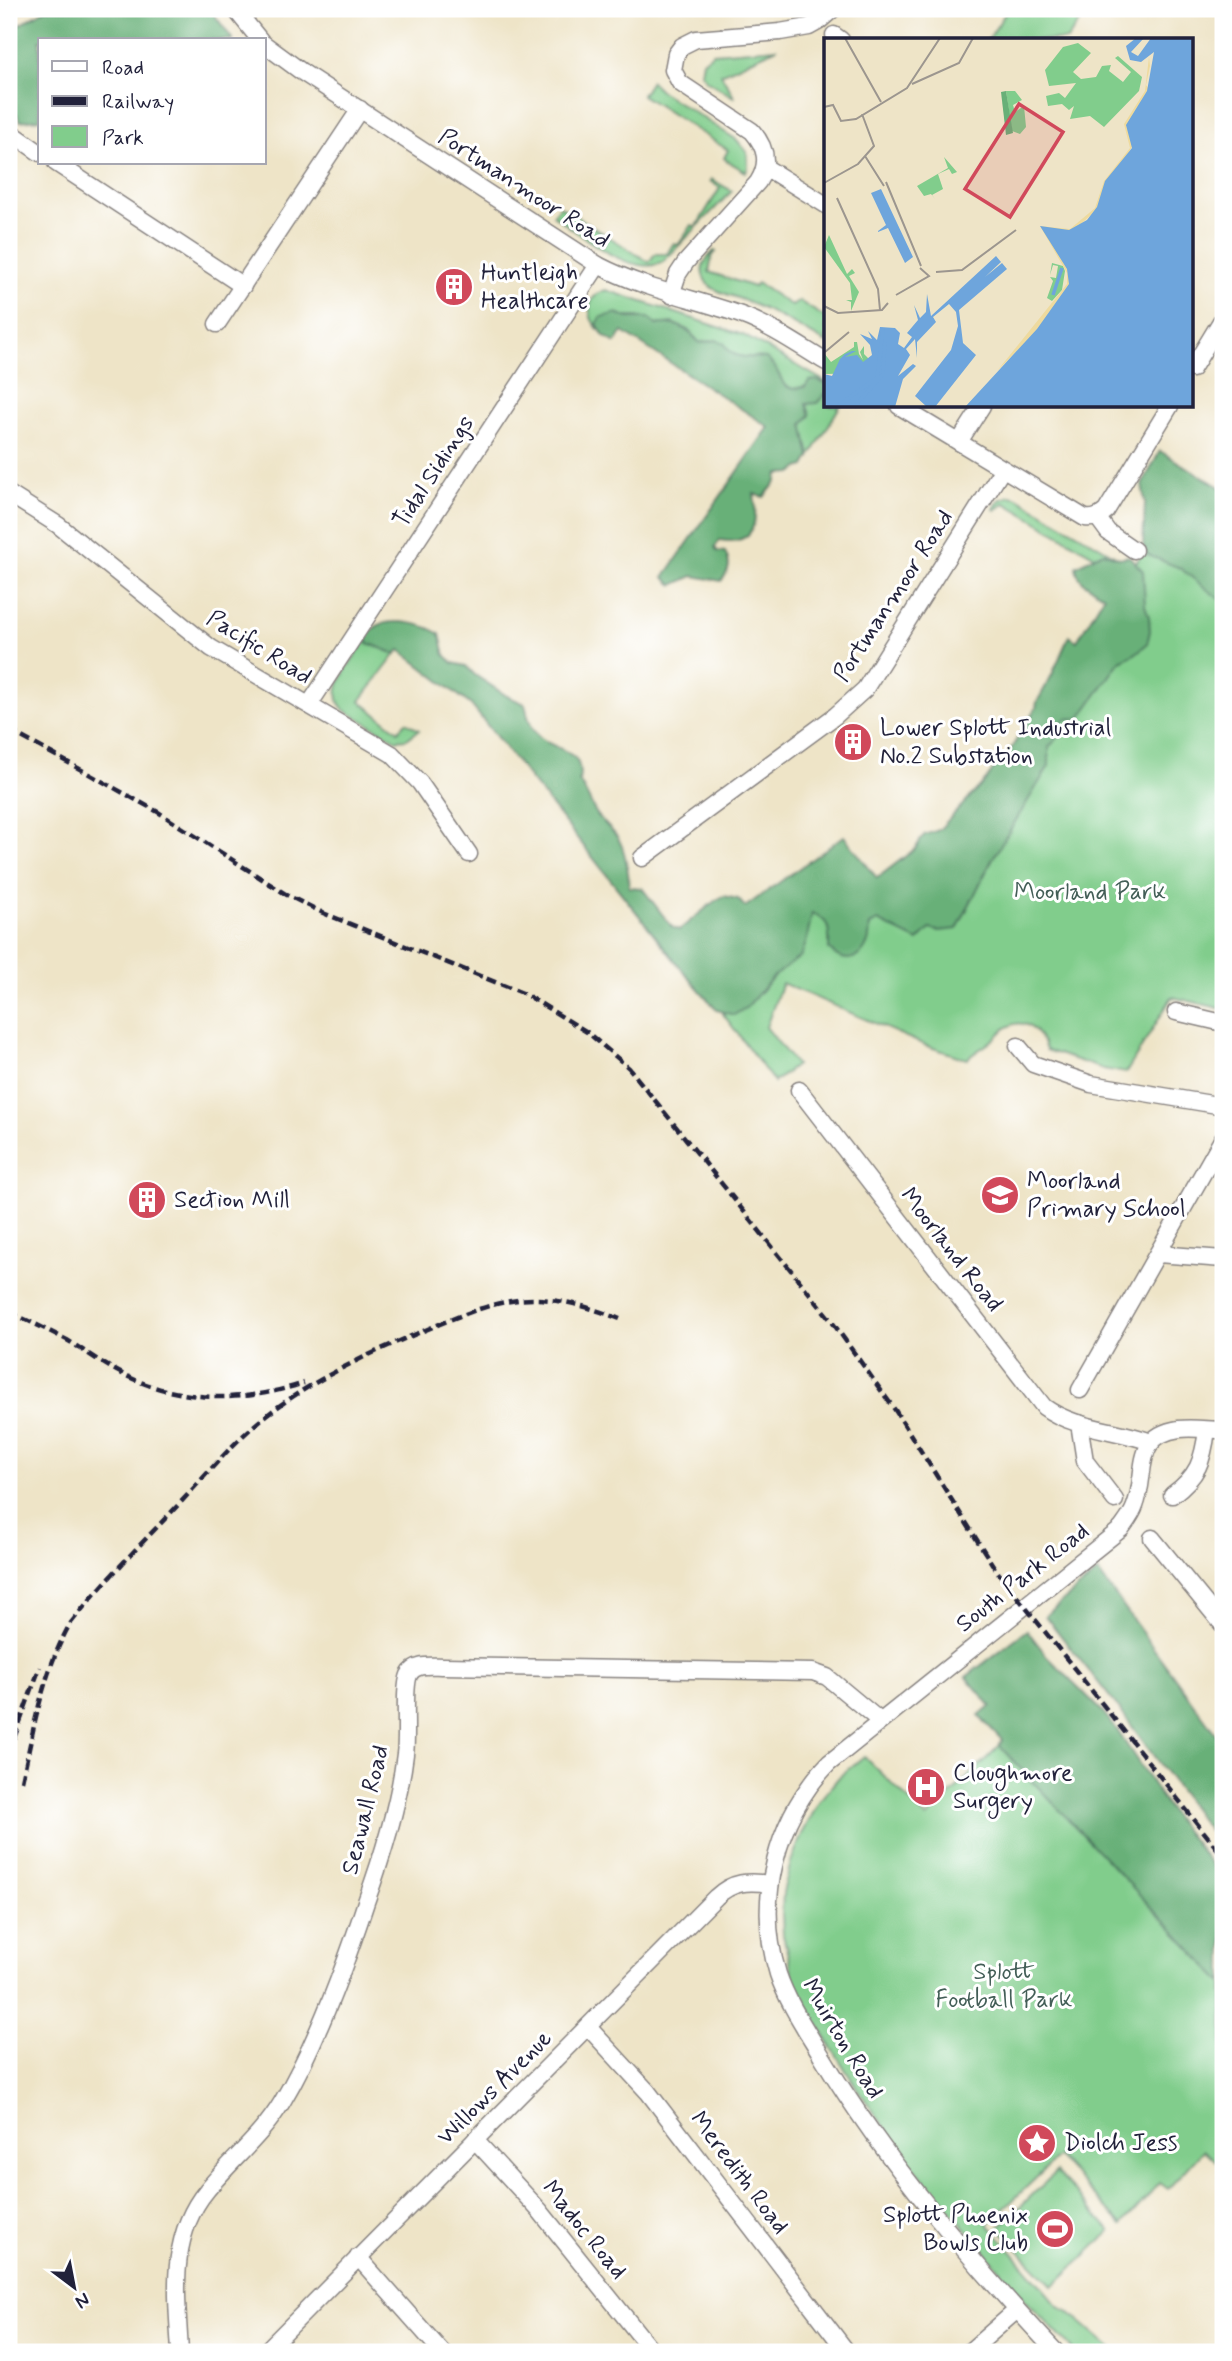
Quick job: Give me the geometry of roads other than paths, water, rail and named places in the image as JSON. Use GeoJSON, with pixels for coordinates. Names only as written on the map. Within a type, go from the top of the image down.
{"type":"FeatureCollection","features":[{"type":"Feature","properties":{"kind":"street"},"geometry":{"type":"LineString","coordinates":[[235,9],[258,38]]}},
{"type":"Feature","properties":{"kind":"street"},"geometry":{"type":"LineString","coordinates":[[671,295],[678,274],[686,262],[758,182],[765,167],[766,156],[752,131],[680,83],[673,70],[676,54],[682,46],[696,39],[809,27],[833,9]]}},
{"type":"Feature","properties":{"kind":"street","name":"Portmanmoor Road"},"geometry":{"type":"LineString","coordinates":[[266,45],[302,72],[598,265],[671,295],[722,309],[764,325],[824,361]]}},
{"type":"Feature","properties":{"kind":"street"},"geometry":{"type":"LineString","coordinates":[[217,324],[360,109]]}},
{"type":"Feature","properties":{"kind":"street"},"geometry":{"type":"LineString","coordinates":[[9,131],[38,152]]}},
{"type":"Feature","properties":{"kind":"street"},"geometry":{"type":"LineString","coordinates":[[58,164],[243,286]]}},
{"type":"Feature","properties":{"kind":"street"},"geometry":{"type":"LineString","coordinates":[[765,167],[824,204]]}},
{"type":"Feature","properties":{"kind":"street","name":"Tidal Sidings"},"geometry":{"type":"LineString","coordinates":[[309,705],[598,265]]}},
{"type":"Feature","properties":{"kind":"street"},"geometry":{"type":"LineString","coordinates":[[1194,366],[1223,318]]}},
{"type":"Feature","properties":{"kind":"street"},"geometry":{"type":"LineString","coordinates":[[902,408],[1085,518],[1097,517],[1106,511],[1169,408]]}},
{"type":"Feature","properties":{"kind":"street"},"geometry":{"type":"LineString","coordinates":[[959,442],[981,408]]}},
{"type":"Feature","properties":{"kind":"street","name":"Portmanmoor Road"},"geometry":{"type":"LineString","coordinates":[[642,858],[835,716],[865,689],[1002,470]]}},
{"type":"Feature","properties":{"kind":"street","name":"Pacific Road"},"geometry":{"type":"LineString","coordinates":[[9,494],[58,525],[211,648],[376,744],[403,764],[420,783],[468,854]]}},
{"type":"Feature","properties":{"kind":"street"},"geometry":{"type":"LineString","coordinates":[[1097,517],[1108,533],[1134,550]]}},
{"type":"Feature","properties":{"kind":"street"},"geometry":{"type":"LineString","coordinates":[[1176,1012],[1223,1023]]}},
{"type":"Feature","properties":{"kind":"street"},"geometry":{"type":"LineString","coordinates":[[1018,1046],[1033,1064],[1091,1084],[1223,1106]]}},
{"type":"Feature","properties":{"kind":"street","name":"Moorland Road"},"geometry":{"type":"LineString","coordinates":[[799,1090],[1044,1407],[1057,1416],[1151,1442]]}},
{"type":"Feature","properties":{"kind":"street"},"geometry":{"type":"LineString","coordinates":[[1080,1390],[1223,1138]]}},
{"type":"Feature","properties":{"kind":"street"},"geometry":{"type":"LineString","coordinates":[[1158,1254],[1223,1259]]}},
{"type":"Feature","properties":{"kind":"street"},"geometry":{"type":"LineString","coordinates":[[1079,1423],[1085,1461],[1115,1500]]}},
{"type":"Feature","properties":{"kind":"street"},"geometry":{"type":"LineString","coordinates":[[1151,1442],[1161,1433],[1181,1429],[1215,1430],[1194,1476],[1172,1495]]}},
{"type":"Feature","properties":{"kind":"street","name":"South Park Road"},"geometry":{"type":"LineString","coordinates":[[880,1721],[1121,1529],[1136,1505],[1145,1452],[1151,1442]]}},
{"type":"Feature","properties":{"kind":"street"},"geometry":{"type":"LineString","coordinates":[[1152,1538],[1223,1625]]}},
{"type":"Feature","properties":{"kind":"street","name":"Seawall Road"},"geometry":{"type":"LineString","coordinates":[[180,2352],[176,2278],[186,2228],[207,2189],[262,2130],[281,2105],[303,2063],[335,1985],[366,1903],[398,1791],[407,1739],[408,1679],[414,1670],[419,1667],[443,1666],[813,1672],[827,1677],[880,1721]]}},
{"type":"Feature","properties":{"kind":"street","name":"Muirton Road"},"geometry":{"type":"LineString","coordinates":[[880,1721],[829,1763],[806,1791],[781,1838],[770,1884],[769,1919],[778,1973],[792,2006],[829,2068],[879,2142],[1017,2310],[1056,2352]]}},
{"type":"Feature","properties":{"kind":"street","name":"Willows Avenue"},"geometry":{"type":"LineString","coordinates":[[265,2352],[723,1890],[740,1882],[770,1884]]}},
{"type":"Feature","properties":{"kind":"street","name":"Meredith Road"},"geometry":{"type":"LineString","coordinates":[[588,2027],[648,2092],[847,2352]]}},
{"type":"Feature","properties":{"kind":"street","name":"Madoc Road"},"geometry":{"type":"LineString","coordinates":[[475,2140],[540,2211],[653,2352]]}},
{"type":"Feature","properties":{"kind":"street"},"geometry":{"type":"LineString","coordinates":[[358,2257],[442,2352]]}},
{"type":"Feature","properties":{"kind":"street"},"geometry":{"type":"LineString","coordinates":[[969,2352],[1017,2310]]}},
{"type":"Feature","properties":{"kind":"railway"},"geometry":{"type":"LineString","coordinates":[[9,730],[158,812],[287,895],[323,913],[525,994],[587,1032],[629,1068],[830,1319],[895,1410],[996,1570],[1223,1856]]}},
{"type":"Feature","properties":{"kind":"railway"},"geometry":{"type":"LineString","coordinates":[[22,1781],[46,1681],[70,1624],[224,1455],[271,1412],[323,1378],[360,1359],[445,1322],[494,1305],[539,1299],[589,1308],[620,1319]]}},
{"type":"Feature","properties":{"kind":"railway"},"geometry":{"type":"LineString","coordinates":[[9,1312],[67,1340],[123,1374],[173,1392],[195,1396],[239,1396],[261,1394],[304,1383]]}},
{"type":"Feature","properties":{"kind":"railway"},"geometry":{"type":"LineString","coordinates":[[9,1752],[40,1667]]}},
{"type":"Feature","properties":{"kind":"place","name":"Huntleigh Healthcare"},"geometry":{"type":"Point","coordinates":[454,287]}},
{"type":"Feature","properties":{"kind":"place","name":"Lower Splott Industrial No.2 Substation"},"geometry":{"type":"Point","coordinates":[853,742]}},
{"type":"Feature","properties":{"kind":"place","name":"Moorland Primary School"},"geometry":{"type":"Point","coordinates":[1000,1195]}},
{"type":"Feature","properties":{"kind":"place","name":"Section Mill"},"geometry":{"type":"Point","coordinates":[147,1200]}},
{"type":"Feature","properties":{"kind":"place","name":"Cloughmore Surgery"},"geometry":{"type":"Point","coordinates":[926,1787]}},
{"type":"Feature","properties":{"kind":"place","name":"Diolch Jess"},"geometry":{"type":"Point","coordinates":[1037,2143]}},
{"type":"Feature","properties":{"kind":"place","name":"Splott Phoenix Bowls Club"},"geometry":{"type":"Point","coordinates":[1055,2229]}},
{"type":"Feature","properties":{"kind":"park label","name":"Moorland Park"},"geometry":{"type":"Point","coordinates":[1090,892]}},
{"type":"Feature","properties":{"kind":"park label","name":"Splott Football Park"},"geometry":{"type":"Point","coordinates":[1004,1986]}}]}
